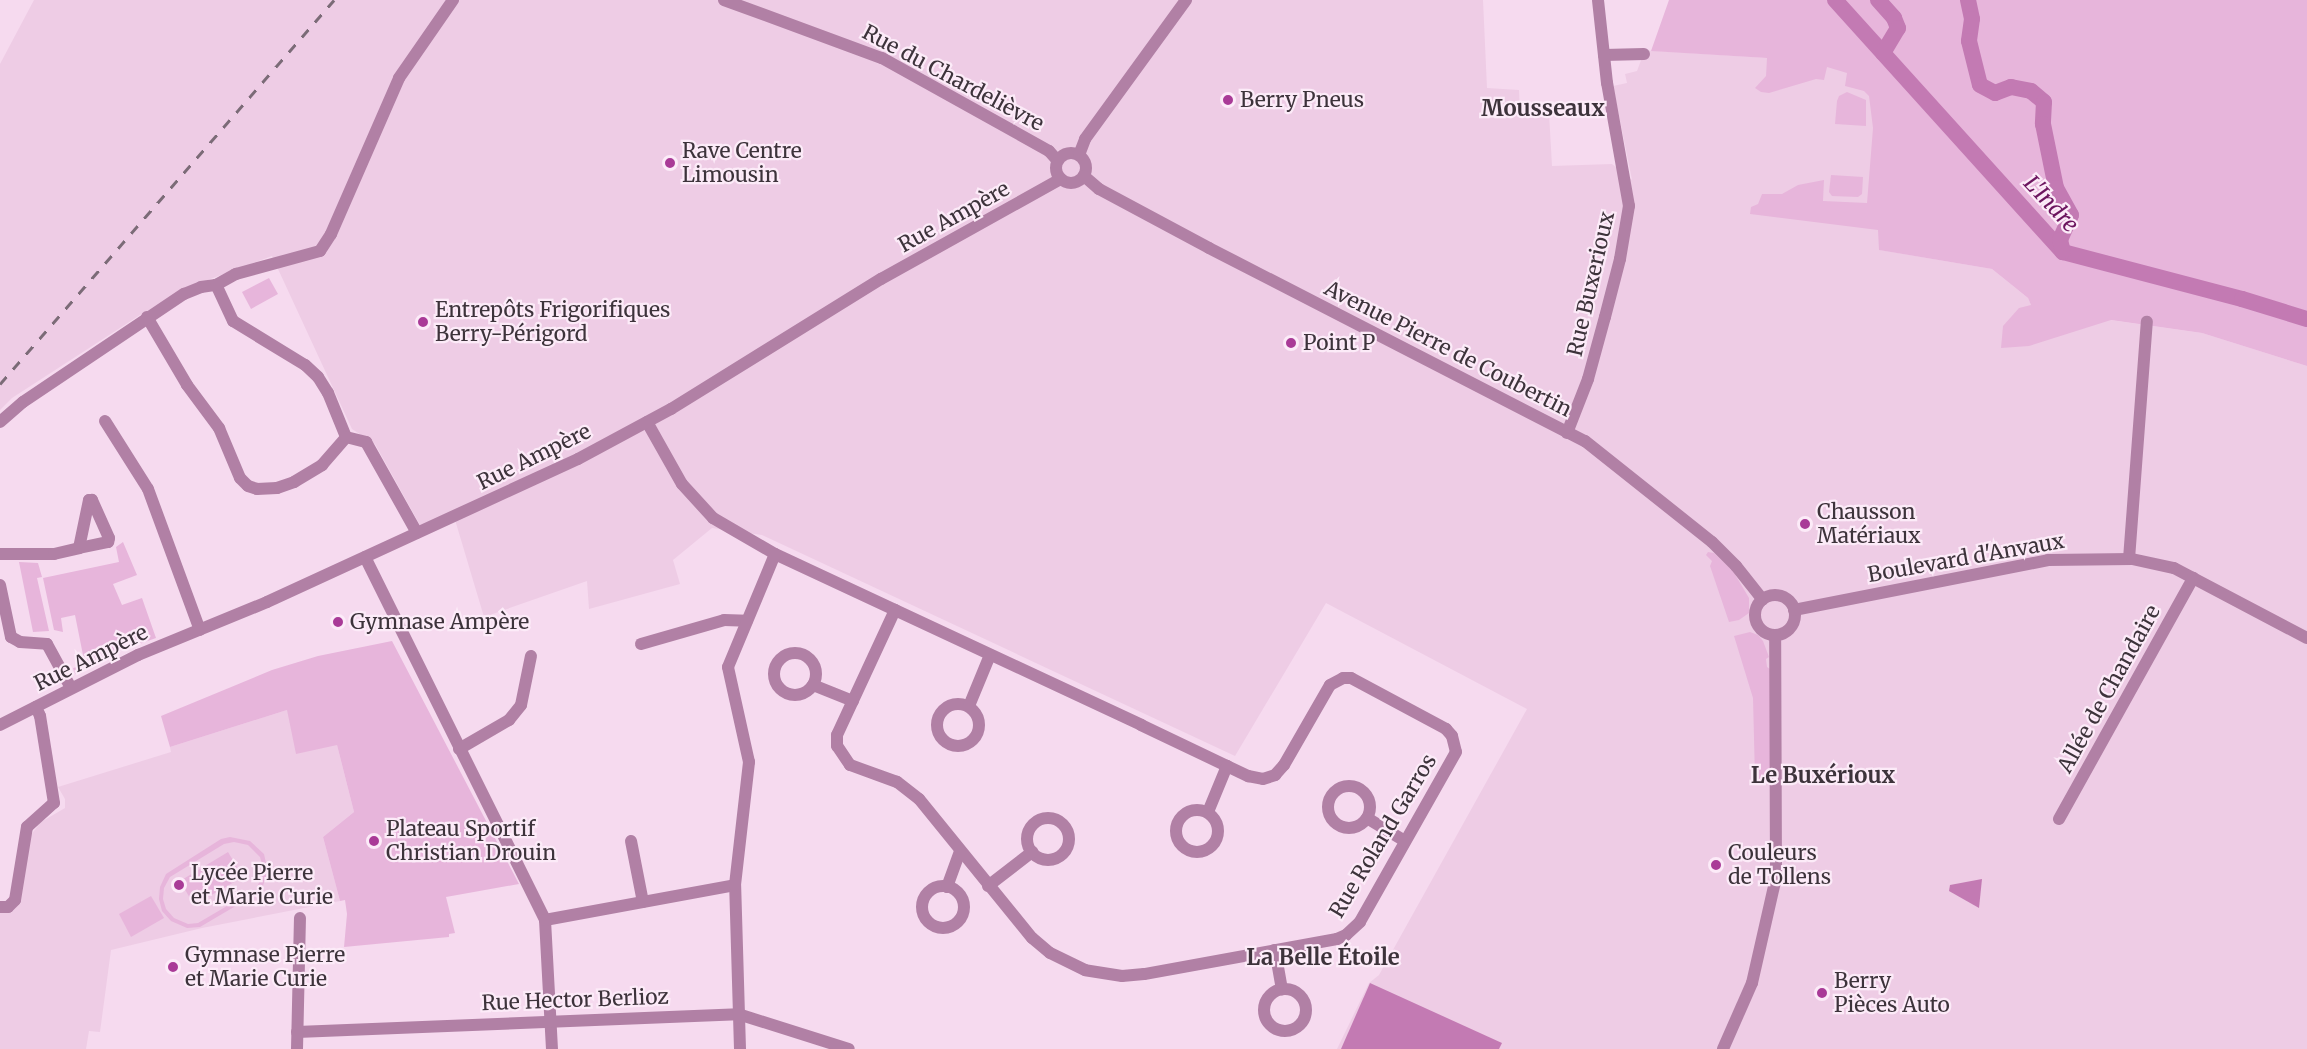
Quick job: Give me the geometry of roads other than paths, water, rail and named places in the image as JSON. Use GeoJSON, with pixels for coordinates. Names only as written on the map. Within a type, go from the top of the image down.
{"type":"FeatureCollection","features":[{"type":"Feature","properties":{"kind":"street"},"geometry":{"type":"LineString","coordinates":[[0,422],[18,406],[147,317],[194,289],[216,285],[236,274],[311,255],[324,247],[399,78],[453,0]]}},
{"type":"Feature","properties":{"kind":"street","name":"Rue du Chardelièvre"},"geometry":{"type":"LineString","coordinates":[[724,0],[875,54],[1048,150],[1058,161]]}},
{"type":"Feature","properties":{"kind":"street"},"geometry":{"type":"LineString","coordinates":[[1078,155],[1085,139],[1186,0]]}},
{"type":"Feature","properties":{"kind":"street","name":"Rue Buxerioux"},"geometry":{"type":"LineString","coordinates":[[1567,432],[1588,379],[1620,259],[1629,206],[1604,55],[1598,0]]}},
{"type":"Feature","properties":{"kind":"street"},"geometry":{"type":"LineString","coordinates":[[1604,55],[1644,54]]}},
{"type":"Feature","properties":{"kind":"street"},"geometry":{"type":"LineString","coordinates":[[1069,153],[1078,155],[1086,167],[1084,176],[1071,183],[1061,179],[1056,168],[1058,161],[1069,153]]}},
{"type":"Feature","properties":{"kind":"street","name":"Avenue Pierre de Coubertin"},"geometry":{"type":"LineString","coordinates":[[1084,176],[1099,189],[1601,451],[1712,542],[1736,566],[1763,600]]}},
{"type":"Feature","properties":{"kind":"street","name":"Rue Ampère"},"geometry":{"type":"LineString","coordinates":[[0,725],[138,655],[365,557],[578,459],[647,422],[881,279],[1061,179]]}},
{"type":"Feature","properties":{"kind":"street"},"geometry":{"type":"LineString","coordinates":[[216,285],[233,321],[305,364],[318,377],[328,393],[346,437]]}},
{"type":"Feature","properties":{"kind":"street"},"geometry":{"type":"LineString","coordinates":[[147,317],[188,385],[219,429],[240,478],[248,486],[277,488],[311,474],[331,457],[346,437]]}},
{"type":"Feature","properties":{"kind":"street"},"geometry":{"type":"LineString","coordinates":[[2129,559],[2147,322]]}},
{"type":"Feature","properties":{"kind":"street"},"geometry":{"type":"LineString","coordinates":[[105,421],[148,489],[200,630]]}},
{"type":"Feature","properties":{"kind":"street","name":"Rue Roland Garros"},"geometry":{"type":"LineString","coordinates":[[647,422],[682,484],[712,518],[775,554],[895,610],[1248,776],[1263,779],[1275,775],[1284,765],[1330,685],[1343,678],[1352,678],[1446,729],[1455,742],[1456,752],[1353,930],[1337,939],[1144,974],[1122,976],[1085,970],[1050,953],[1032,939],[919,799],[906,787],[850,765],[837,746],[837,735],[895,610]]}},
{"type":"Feature","properties":{"kind":"street"},"geometry":{"type":"LineString","coordinates":[[346,437],[366,442],[417,533]]}},
{"type":"Feature","properties":{"kind":"street"},"geometry":{"type":"LineString","coordinates":[[0,554],[54,554],[79,548]]}},
{"type":"Feature","properties":{"kind":"street"},"geometry":{"type":"LineString","coordinates":[[740,1049],[735,885],[749,762],[728,667],[775,554]]}},
{"type":"Feature","properties":{"kind":"street"},"geometry":{"type":"LineString","coordinates":[[365,557],[544,920],[552,1049]]}},
{"type":"Feature","properties":{"kind":"street","name":"Boulevard d'Anvaux"},"geometry":{"type":"LineString","coordinates":[[1794,610],[2048,560],[2129,559],[2174,568],[2307,638]]}},
{"type":"Feature","properties":{"kind":"street","name":"Allée de Chandaire"},"geometry":{"type":"LineString","coordinates":[[2060,819],[2193,578]]}},
{"type":"Feature","properties":{"kind":"street"},"geometry":{"type":"LineString","coordinates":[[0,585],[11,637],[20,642],[47,644],[71,688]]}},
{"type":"Feature","properties":{"kind":"street"},"geometry":{"type":"LineString","coordinates":[[1775,596],[1792,604],[1794,610],[1791,627],[1775,635],[1763,631],[1756,621],[1756,609],[1763,600],[1775,596]]}},
{"type":"Feature","properties":{"kind":"street"},"geometry":{"type":"LineString","coordinates":[[641,644],[724,620],[747,621]]}},
{"type":"Feature","properties":{"kind":"street"},"geometry":{"type":"LineString","coordinates":[[1723,1049],[1752,983],[1776,877],[1775,635]]}},
{"type":"Feature","properties":{"kind":"street"},"geometry":{"type":"LineString","coordinates":[[969,706],[990,655]]}},
{"type":"Feature","properties":{"kind":"street"},"geometry":{"type":"LineString","coordinates":[[459,749],[509,720],[521,705],[531,656]]}},
{"type":"Feature","properties":{"kind":"street"},"geometry":{"type":"LineString","coordinates":[[813,685],[853,701]]}},
{"type":"Feature","properties":{"kind":"street"},"geometry":{"type":"LineString","coordinates":[[0,907],[9,907],[15,900],[27,827],[54,803],[40,716],[36,707]]}},
{"type":"Feature","properties":{"kind":"street"},"geometry":{"type":"LineString","coordinates":[[1208,812],[1227,766]]}},
{"type":"Feature","properties":{"kind":"street"},"geometry":{"type":"LineString","coordinates":[[1367,818],[1405,842]]}},
{"type":"Feature","properties":{"kind":"street"},"geometry":{"type":"LineString","coordinates":[[631,841],[643,902]]}},
{"type":"Feature","properties":{"kind":"street"},"geometry":{"type":"LineString","coordinates":[[947,887],[960,851]]}},
{"type":"Feature","properties":{"kind":"street"},"geometry":{"type":"LineString","coordinates":[[988,886],[1032,852]]}},
{"type":"Feature","properties":{"kind":"street"},"geometry":{"type":"LineString","coordinates":[[544,920],[735,885]]}},
{"type":"Feature","properties":{"kind":"street"},"geometry":{"type":"LineString","coordinates":[[297,1049],[300,918]]}},
{"type":"Feature","properties":{"kind":"street"},"geometry":{"type":"LineString","coordinates":[[1275,950],[1282,989]]}},
{"type":"Feature","properties":{"kind":"street","name":"Rue Hector Berlioz"},"geometry":{"type":"LineString","coordinates":[[297,1032],[738,1014],[849,1049]]}},
{"type":"Feature","properties":{"kind":"waterway","name":"L'Indre"},"geometry":{"type":"LineString","coordinates":[[1835,0],[2063,252],[2242,299],[2307,319]]}},
{"type":"Feature","properties":{"kind":"waterway"},"geometry":{"type":"LineString","coordinates":[[1878,0],[1894,18],[1898,28],[1883,53]]}},
{"type":"Feature","properties":{"kind":"waterway"},"geometry":{"type":"LineString","coordinates":[[1968,0],[1972,19],[1969,41],[1980,85],[1995,93],[2011,87],[2031,91],[2044,102],[2043,124],[2056,188],[2071,215],[2060,240],[2063,252]]}},
{"type":"Feature","properties":{"kind":"railway"},"geometry":{"type":"LineString","coordinates":[[0,384],[334,0]]}},
{"type":"Feature","properties":{"kind":"place","name":"Berry Pneus"},"geometry":{"type":"Point","coordinates":[1228,100]}},
{"type":"Feature","properties":{"kind":"place","name":"Rave Centre Limousin"},"geometry":{"type":"Point","coordinates":[670,163]}},
{"type":"Feature","properties":{"kind":"place","name":"Entrepôts Frigorifiques Berry-Périgord"},"geometry":{"type":"Point","coordinates":[423,322]}},
{"type":"Feature","properties":{"kind":"place","name":"Point P"},"geometry":{"type":"Point","coordinates":[1291,343]}},
{"type":"Feature","properties":{"kind":"place","name":"Chausson Matériaux"},"geometry":{"type":"Point","coordinates":[1805,524]}},
{"type":"Feature","properties":{"kind":"place","name":"Gymnase Ampère"},"geometry":{"type":"Point","coordinates":[338,622]}},
{"type":"Feature","properties":{"kind":"place","name":"Plateau Sportif Christian Drouin"},"geometry":{"type":"Point","coordinates":[374,841]}},
{"type":"Feature","properties":{"kind":"place","name":"Couleurs de Tollens"},"geometry":{"type":"Point","coordinates":[1716,865]}},
{"type":"Feature","properties":{"kind":"place","name":"Lycée Pierre et Marie Curie"},"geometry":{"type":"Point","coordinates":[179,885]}},
{"type":"Feature","properties":{"kind":"place","name":"Gymnase Pierre et Marie Curie"},"geometry":{"type":"Point","coordinates":[173,967]}},
{"type":"Feature","properties":{"kind":"place","name":"Berry Pièces Auto"},"geometry":{"type":"Point","coordinates":[1822,993]}},
{"type":"Feature","properties":{"kind":"district","name":"Mousseaux"},"geometry":{"type":"Point","coordinates":[1543,109]}},
{"type":"Feature","properties":{"kind":"district","name":"Le Buxérioux"},"geometry":{"type":"Point","coordinates":[1823,776]}},
{"type":"Feature","properties":{"kind":"district","name":"La Belle Étoile"},"geometry":{"type":"Point","coordinates":[1323,958]}}]}
